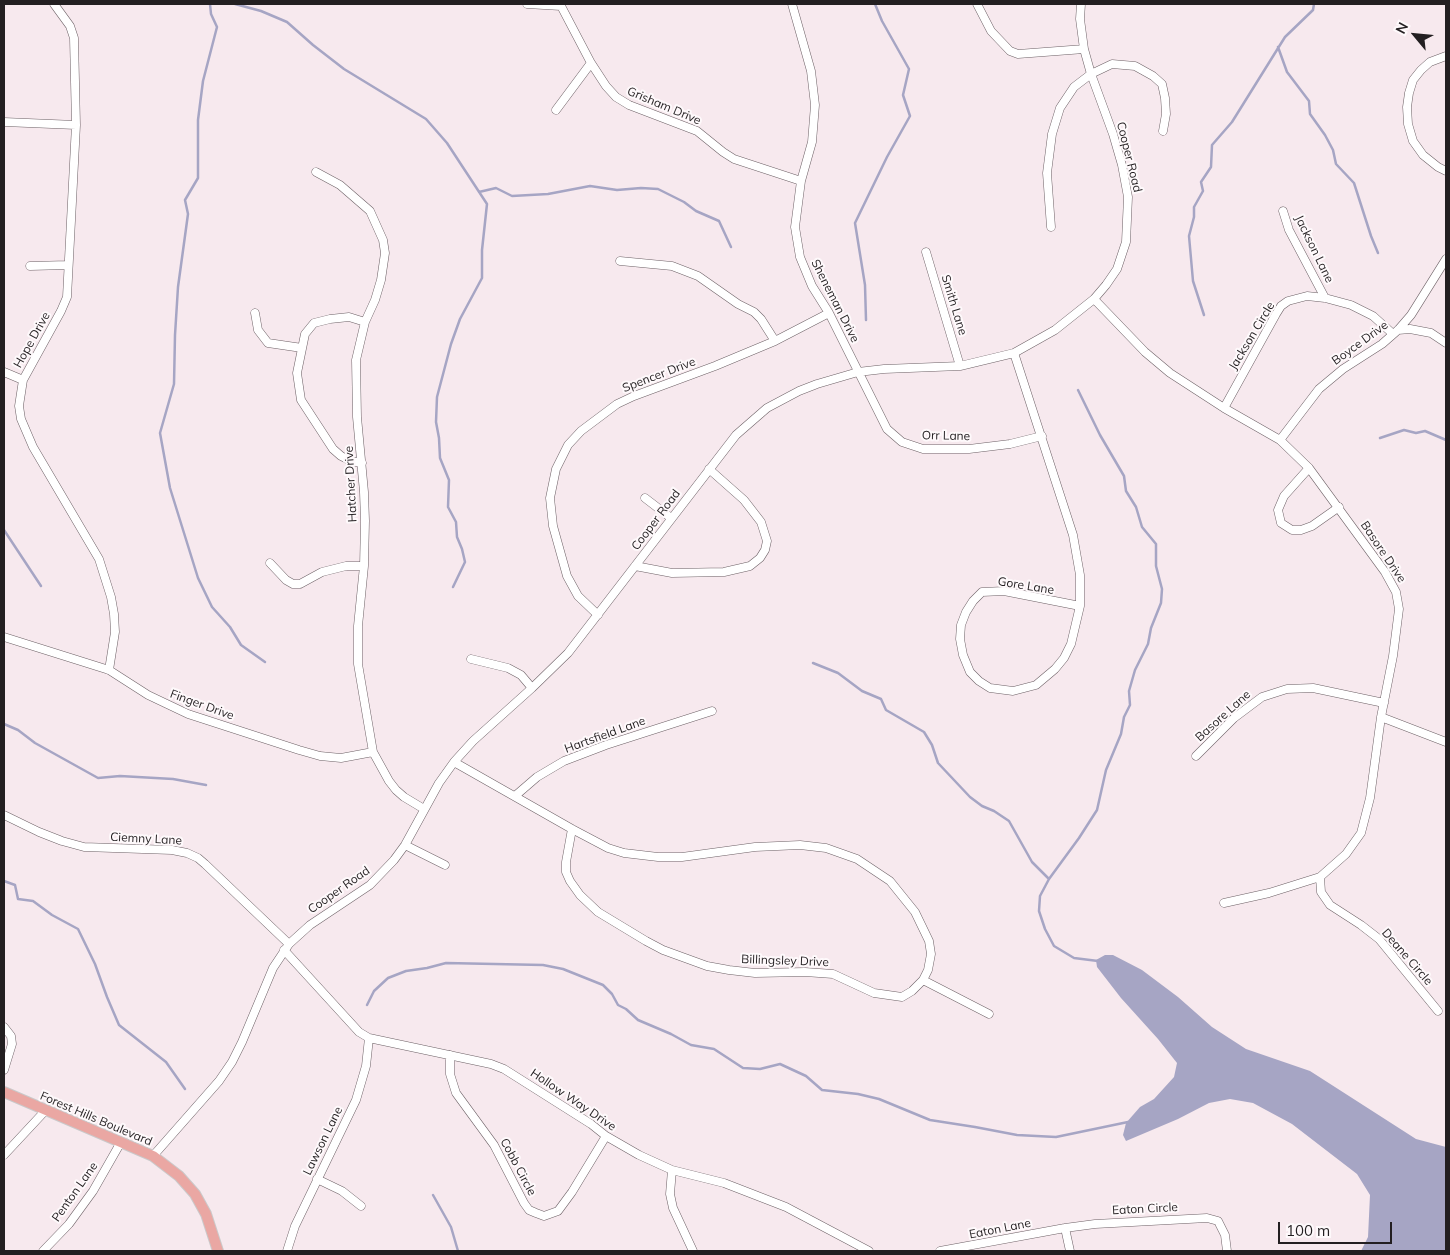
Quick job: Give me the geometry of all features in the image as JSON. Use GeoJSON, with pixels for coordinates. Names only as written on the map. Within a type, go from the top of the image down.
{"type":"FeatureCollection","features":[{"type":"Feature","properties":{"kind":"main road","name":"Forest Hills Boulevard"},"geometry":{"type":"LineString","coordinates":[[4,1092],[44,1111],[154,1156],[179,1176],[195,1194],[206,1214],[218,1251]]}},
{"type":"Feature","properties":{"kind":"street","name":"Hope Drive"},"geometry":{"type":"LineString","coordinates":[[54,4],[70,26],[74,38],[76,125],[67,297],[61,312],[22,380],[19,406],[25,431],[98,559],[111,597],[115,632],[110,670]]}},
{"type":"Feature","properties":{"kind":"street"},"geometry":{"type":"LineString","coordinates":[[527,4],[560,5]]}},
{"type":"Feature","properties":{"kind":"street","name":"Sheneman Drive"},"geometry":{"type":"LineString","coordinates":[[792,4],[811,71],[815,105],[812,142],[801,181],[795,227],[800,257],[812,286],[829,313],[858,372]]}},
{"type":"Feature","properties":{"kind":"street"},"geometry":{"type":"LineString","coordinates":[[977,4],[991,31],[1010,51],[1018,54],[1084,49]]}},
{"type":"Feature","properties":{"kind":"street","name":"Cooper Road"},"geometry":{"type":"LineString","coordinates":[[154,1156],[219,1081],[232,1062],[273,968],[286,947],[316,920],[370,884],[394,860],[405,845],[439,783],[454,762],[473,740],[532,688],[568,652],[598,616],[736,435],[767,408],[799,391],[858,372],[960,366],[1014,353],[1055,330],[1094,299],[1117,269],[1122,256],[1128,227],[1128,197],[1122,165],[1113,134],[1084,49],[1080,19],[1081,4]]}},
{"type":"Feature","properties":{"kind":"street","name":"Grisham Drive"},"geometry":{"type":"LineString","coordinates":[[560,5],[591,63],[606,86],[616,96],[629,105],[697,131],[722,152],[734,159],[801,181]]}},
{"type":"Feature","properties":{"kind":"street"},"geometry":{"type":"LineString","coordinates":[[1444,59],[1430,62],[1413,80],[1407,107],[1408,124],[1413,141],[1424,155],[1446,171]]}},
{"type":"Feature","properties":{"kind":"street"},"geometry":{"type":"LineString","coordinates":[[556,110],[591,63]]}},
{"type":"Feature","properties":{"kind":"street"},"geometry":{"type":"LineString","coordinates":[[1050,227],[1047,173],[1052,134],[1060,108],[1074,87],[1091,74],[1112,64],[1135,66],[1162,84],[1166,98],[1163,131]]}},
{"type":"Feature","properties":{"kind":"street"},"geometry":{"type":"LineString","coordinates":[[4,122],[76,125]]}},
{"type":"Feature","properties":{"kind":"street","name":"Hatcher Drive"},"geometry":{"type":"LineString","coordinates":[[316,172],[340,185],[370,211],[383,240],[385,266],[375,300],[365,322],[356,360],[357,417],[364,502],[364,566],[358,645],[361,681],[373,752],[396,790],[424,809]]}},
{"type":"Feature","properties":{"kind":"street","name":"Jackson Lane"},"geometry":{"type":"LineString","coordinates":[[1283,211],[1289,230],[1325,298]]}},
{"type":"Feature","properties":{"kind":"street","name":"Smith Lane"},"geometry":{"type":"LineString","coordinates":[[926,252],[960,366]]}},
{"type":"Feature","properties":{"kind":"street","name":"Boyce Drive"},"geometry":{"type":"LineString","coordinates":[[1280,440],[1319,389],[1343,368],[1382,344],[1396,332],[1411,315],[1446,259]]}},
{"type":"Feature","properties":{"kind":"street"},"geometry":{"type":"LineString","coordinates":[[620,261],[672,266],[698,276],[738,304],[754,312],[761,319],[775,341]]}},
{"type":"Feature","properties":{"kind":"street"},"geometry":{"type":"LineString","coordinates":[[30,266],[68,265]]}},
{"type":"Feature","properties":{"kind":"street","name":"Jackson Circle"},"geometry":{"type":"LineString","coordinates":[[1224,408],[1281,306],[1296,298],[1307,296],[1325,298],[1350,305],[1373,316],[1396,332]]}},
{"type":"Feature","properties":{"kind":"street","name":"Basore Drive"},"geometry":{"type":"LineString","coordinates":[[1094,299],[1145,352],[1170,373],[1224,408],[1280,440],[1309,468],[1385,572],[1396,592],[1399,609],[1393,656],[1381,717],[1370,798],[1361,833],[1346,854],[1320,877],[1224,903]]}},
{"type":"Feature","properties":{"kind":"street"},"geometry":{"type":"LineString","coordinates":[[255,313],[258,330],[268,343],[302,348]]}},
{"type":"Feature","properties":{"kind":"street","name":"Spencer Drive"},"geometry":{"type":"LineString","coordinates":[[598,616],[578,596],[567,576],[553,526],[550,498],[556,469],[568,445],[581,431],[601,415],[634,396],[716,366],[775,341],[829,313]]}},
{"type":"Feature","properties":{"kind":"street"},"geometry":{"type":"LineString","coordinates":[[362,463],[351,461],[333,449],[301,400],[297,373],[305,334],[314,323],[330,318],[349,317],[365,322]]}},
{"type":"Feature","properties":{"kind":"street"},"geometry":{"type":"LineString","coordinates":[[1396,332],[1410,329],[1431,333],[1446,343]]}},
{"type":"Feature","properties":{"kind":"street","name":"Gore Lane"},"geometry":{"type":"LineString","coordinates":[[1014,353],[1073,535],[1080,575],[1080,606],[1071,644],[1064,658],[1055,669],[1036,685],[1013,691],[990,688],[970,672],[963,655],[960,639],[961,625],[972,601],[982,592],[1004,591],[1080,606]]}},
{"type":"Feature","properties":{"kind":"street"},"geometry":{"type":"LineString","coordinates":[[4,372],[22,380]]}},
{"type":"Feature","properties":{"kind":"street","name":"Orr Lane"},"geometry":{"type":"LineString","coordinates":[[858,372],[887,429],[902,442],[916,447],[923,449],[968,448],[1010,444],[1042,436]]}},
{"type":"Feature","properties":{"kind":"street"},"geometry":{"type":"LineString","coordinates":[[635,566],[672,573],[724,572],[750,566],[760,558],[765,550],[767,541],[761,522],[744,500],[709,468]]}},
{"type":"Feature","properties":{"kind":"street"},"geometry":{"type":"LineString","coordinates":[[1309,468],[1281,503],[1278,510],[1281,522],[1292,530],[1301,530],[1312,526],[1339,507]]}},
{"type":"Feature","properties":{"kind":"street"},"geometry":{"type":"LineString","coordinates":[[645,498],[671,518]]}},
{"type":"Feature","properties":{"kind":"street"},"geometry":{"type":"LineString","coordinates":[[270,563],[292,584],[300,584],[322,572],[346,566],[364,566]]}},
{"type":"Feature","properties":{"kind":"street","name":"Finger Drive"},"geometry":{"type":"LineString","coordinates":[[4,637],[110,670],[148,695],[188,714],[299,750],[320,756],[341,758],[373,752]]}},
{"type":"Feature","properties":{"kind":"street"},"geometry":{"type":"LineString","coordinates":[[471,659],[508,668],[521,675],[532,688]]}},
{"type":"Feature","properties":{"kind":"street","name":"Basore Lane"},"geometry":{"type":"LineString","coordinates":[[1196,756],[1234,718],[1262,697],[1287,689],[1313,688],[1384,703]]}},
{"type":"Feature","properties":{"kind":"street","name":"Hartsfield Lane"},"geometry":{"type":"LineString","coordinates":[[515,796],[536,777],[564,761],[606,744],[712,711]]}},
{"type":"Feature","properties":{"kind":"street"},"geometry":{"type":"LineString","coordinates":[[1381,717],[1446,742]]}},
{"type":"Feature","properties":{"kind":"street"},"geometry":{"type":"LineString","coordinates":[[454,762],[572,829],[608,848],[624,854],[658,858],[755,847],[800,845],[826,848],[857,859],[890,881],[915,912],[929,941],[931,954],[928,970],[923,980],[989,1014]]}},
{"type":"Feature","properties":{"kind":"street","name":"Ciemny Lane"},"geometry":{"type":"LineString","coordinates":[[4,815],[46,835],[84,847],[172,850],[187,853],[198,858],[286,947]]}},
{"type":"Feature","properties":{"kind":"street","name":"Billingsley Drive"},"geometry":{"type":"LineString","coordinates":[[572,829],[566,872],[580,895],[598,912],[664,950],[708,966],[729,970],[755,973],[805,972],[833,974],[874,993],[902,997],[912,991],[923,980]]}},
{"type":"Feature","properties":{"kind":"street"},"geometry":{"type":"LineString","coordinates":[[405,845],[445,865]]}},
{"type":"Feature","properties":{"kind":"street","name":"Deane Circle"},"geometry":{"type":"LineString","coordinates":[[1320,877],[1321,892],[1330,905],[1379,939],[1438,1011]]}},
{"type":"Feature","properties":{"kind":"street","name":"Hollow Way Drive"},"geometry":{"type":"LineString","coordinates":[[286,947],[359,1032],[369,1038],[491,1064],[504,1069],[592,1124],[606,1136],[639,1155],[672,1170],[724,1183],[786,1207],[857,1248],[869,1251]]}},
{"type":"Feature","properties":{"kind":"street"},"geometry":{"type":"LineString","coordinates":[[4,1027],[11,1036],[12,1044],[4,1070]]}},
{"type":"Feature","properties":{"kind":"street","name":"Lawson Lane"},"geometry":{"type":"LineString","coordinates":[[287,1251],[295,1226],[356,1100],[366,1066],[369,1038]]}},
{"type":"Feature","properties":{"kind":"street","name":"Cobb Circle"},"geometry":{"type":"LineString","coordinates":[[450,1055],[450,1074],[456,1093],[494,1145],[529,1210],[544,1216],[558,1211],[572,1192],[606,1136]]}},
{"type":"Feature","properties":{"kind":"street"},"geometry":{"type":"LineString","coordinates":[[4,1155],[44,1111]]}},
{"type":"Feature","properties":{"kind":"street","name":"Penton Lane"},"geometry":{"type":"LineString","coordinates":[[43,1251],[69,1224],[93,1191],[121,1142]]}},
{"type":"Feature","properties":{"kind":"street"},"geometry":{"type":"LineString","coordinates":[[672,1170],[670,1194],[673,1208],[693,1251]]}},
{"type":"Feature","properties":{"kind":"street"},"geometry":{"type":"LineString","coordinates":[[317,1179],[342,1190],[361,1206]]}},
{"type":"Feature","properties":{"kind":"street","name":"Eaton Circle"},"geometry":{"type":"LineString","coordinates":[[1065,1228],[1095,1224],[1208,1218],[1218,1221],[1225,1235],[1227,1251]]}},
{"type":"Feature","properties":{"kind":"street"},"geometry":{"type":"LineString","coordinates":[[1065,1228],[1070,1251]]}},
{"type":"Feature","properties":{"kind":"street","name":"Eaton Lane"},"geometry":{"type":"LineString","coordinates":[[940,1251],[1065,1228]]}},
{"type":"Feature","properties":{"kind":"water"},"geometry":{"type":"Polygon","coordinates":[[[1105,955],[1113,955],[1142,970],[1178,997],[1212,1027],[1246,1049],[1310,1071],[1416,1139],[1446,1147],[1446,1251],[1361,1251],[1368,1237],[1370,1195],[1357,1174],[1292,1124],[1253,1103],[1230,1099],[1209,1103],[1178,1119],[1126,1141],[1123,1135],[1126,1123],[1140,1107],[1154,1099],[1174,1077],[1177,1063],[1097,967],[1096,960],[1105,955]]]}},
{"type":"Feature","properties":{"kind":"waterway"},"geometry":{"type":"LineString","coordinates":[[210,4],[211,14],[217,27],[203,81],[198,120],[198,178],[185,200],[188,214],[178,287],[174,384],[160,433],[170,488],[198,578],[212,607],[230,627],[241,645],[265,662]]}},
{"type":"Feature","properties":{"kind":"waterway"},"geometry":{"type":"LineString","coordinates":[[235,4],[261,11],[287,22],[344,69],[426,119],[447,143],[487,204],[482,250],[482,278],[460,319],[451,344],[437,397],[436,422],[440,458],[449,480],[448,507],[456,522],[457,537],[465,562],[453,587]]}},
{"type":"Feature","properties":{"kind":"waterway"},"geometry":{"type":"LineString","coordinates":[[866,320],[865,285],[855,223],[887,157],[910,116],[903,95],[909,69],[882,21],[875,4]]}},
{"type":"Feature","properties":{"kind":"waterway"},"geometry":{"type":"LineString","coordinates":[[1204,315],[1193,281],[1189,236],[1194,217],[1194,207],[1203,191],[1201,182],[1211,167],[1212,145],[1232,122],[1285,37],[1313,10],[1314,4]]}},
{"type":"Feature","properties":{"kind":"waterway"},"geometry":{"type":"LineString","coordinates":[[1278,47],[1287,72],[1309,101],[1310,114],[1333,150],[1336,164],[1354,183],[1378,253]]}},
{"type":"Feature","properties":{"kind":"waterway"},"geometry":{"type":"LineString","coordinates":[[479,192],[496,188],[512,196],[548,194],[590,186],[617,190],[658,189],[684,202],[696,211],[719,221],[731,247]]}},
{"type":"Feature","properties":{"kind":"waterway"},"geometry":{"type":"LineString","coordinates":[[1078,390],[1100,435],[1124,476],[1126,491],[1136,507],[1142,527],[1156,544],[1156,566],[1162,589],[1161,603],[1151,628],[1148,644],[1135,670],[1129,691],[1130,705],[1124,717],[1121,734],[1106,770],[1097,810],[1049,879],[1040,896],[1039,911],[1045,929],[1054,946],[1074,958],[1098,961]]}},
{"type":"Feature","properties":{"kind":"waterway"},"geometry":{"type":"LineString","coordinates":[[1380,438],[1404,430],[1416,433],[1425,431],[1446,440]]}},
{"type":"Feature","properties":{"kind":"waterway"},"geometry":{"type":"LineString","coordinates":[[4,530],[41,586]]}},
{"type":"Feature","properties":{"kind":"waterway"},"geometry":{"type":"LineString","coordinates":[[813,663],[838,673],[862,691],[881,699],[886,710],[924,732],[932,745],[938,763],[970,797],[1009,821],[1032,862],[1049,879]]}},
{"type":"Feature","properties":{"kind":"waterway"},"geometry":{"type":"LineString","coordinates":[[4,724],[18,730],[35,743],[98,778],[120,776],[173,779],[206,785]]}},
{"type":"Feature","properties":{"kind":"waterway"},"geometry":{"type":"LineString","coordinates":[[4,881],[15,885],[18,899],[33,901],[52,915],[78,929],[95,964],[119,1025],[166,1062],[185,1089]]}},
{"type":"Feature","properties":{"kind":"waterway"},"geometry":{"type":"LineString","coordinates":[[367,1005],[374,991],[388,978],[406,971],[446,963],[543,965],[563,969],[603,985],[612,994],[618,1005],[626,1009],[638,1020],[691,1045],[714,1049],[743,1068],[760,1069],[780,1064],[806,1076],[822,1090],[858,1094],[879,1099],[930,1120],[1017,1135],[1056,1137],[1128,1122]]}},
{"type":"Feature","properties":{"kind":"waterway"},"geometry":{"type":"LineString","coordinates":[[433,1195],[451,1227],[458,1251]]}}]}
